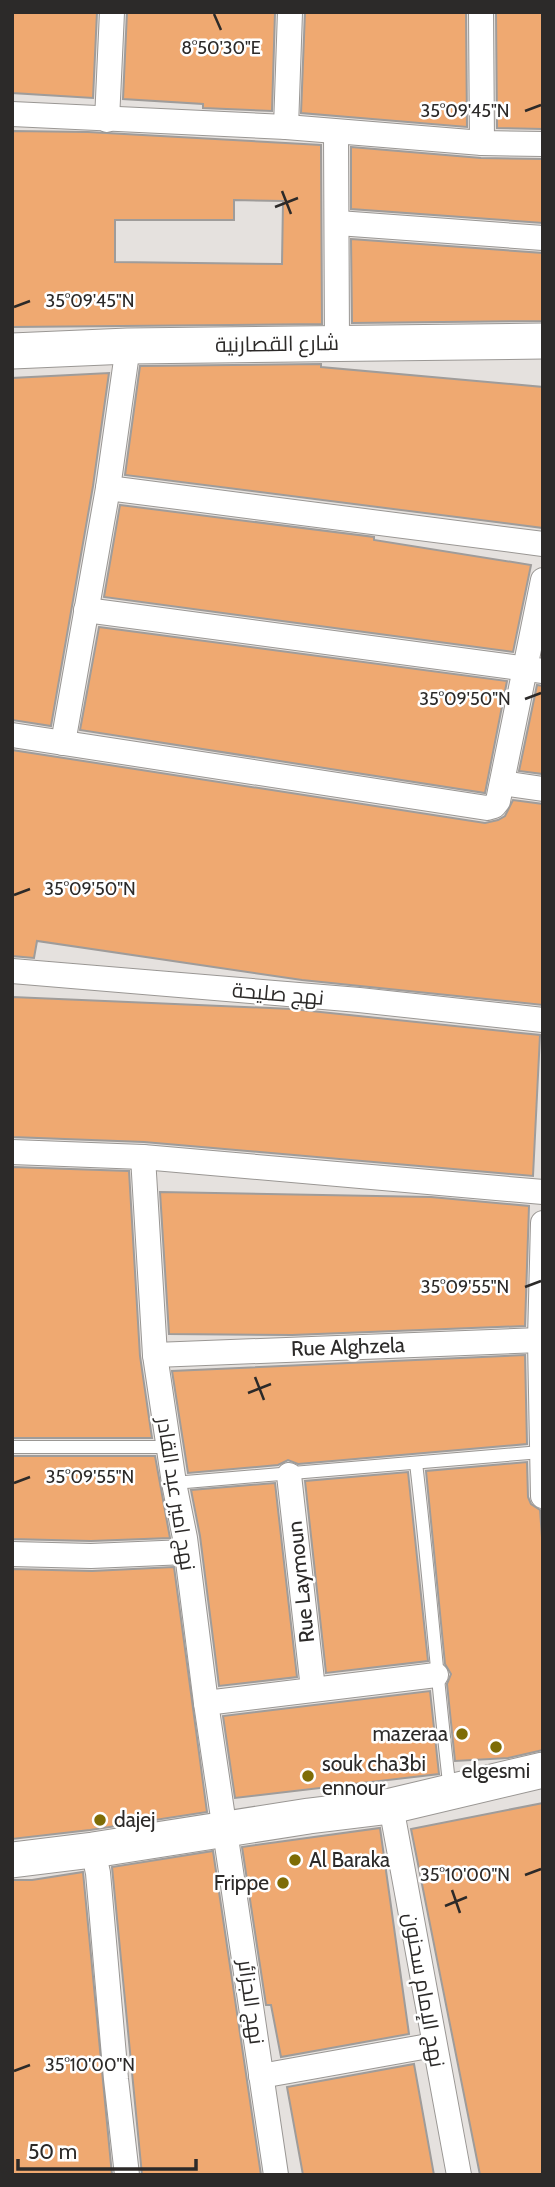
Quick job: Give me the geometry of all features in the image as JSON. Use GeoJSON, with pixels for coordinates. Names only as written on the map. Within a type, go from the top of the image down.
{"type":"FeatureCollection","features":[{"type":"Feature","properties":{"kind":"street"},"geometry":{"type":"LineString","coordinates":[[107,120],[112,12]]}},
{"type":"Feature","properties":{"kind":"street"},"geometry":{"type":"LineString","coordinates":[[286,127],[290,12]]}},
{"type":"Feature","properties":{"kind":"street"},"geometry":{"type":"LineString","coordinates":[[481,12],[482,143]]}},
{"type":"Feature","properties":{"kind":"street"},"geometry":{"type":"LineString","coordinates":[[12,114],[286,127],[482,143],[543,144]]}},
{"type":"Feature","properties":{"kind":"street"},"geometry":{"type":"LineString","coordinates":[[336,133],[337,343]]}},
{"type":"Feature","properties":{"kind":"street"},"geometry":{"type":"LineString","coordinates":[[338,223],[543,238]]}},
{"type":"Feature","properties":{"kind":"street","name":"شارع القصارنية"},"geometry":{"type":"LineString","coordinates":[[12,351],[128,346],[543,341]]}},
{"type":"Feature","properties":{"kind":"street"},"geometry":{"type":"LineString","coordinates":[[63,743],[108,488],[128,346]]}},
{"type":"Feature","properties":{"kind":"street"},"geometry":{"type":"LineString","coordinates":[[108,488],[543,544]]}},
{"type":"Feature","properties":{"kind":"street"},"geometry":{"type":"LineString","coordinates":[[12,735],[494,806],[498,801],[534,670],[543,580]]}},
{"type":"Feature","properties":{"kind":"street"},"geometry":{"type":"LineString","coordinates":[[86,610],[534,670]]}},
{"type":"Feature","properties":{"kind":"street"},"geometry":{"type":"LineString","coordinates":[[502,783],[543,789]]}},
{"type":"Feature","properties":{"kind":"street","name":"نهج صليحة"},"geometry":{"type":"LineString","coordinates":[[12,971],[359,1000],[543,1020]]}},
{"type":"Feature","properties":{"kind":"street"},"geometry":{"type":"LineString","coordinates":[[12,1152],[143,1157],[543,1192]]}},
{"type":"Feature","properties":{"kind":"street","name":"نهج امير عبد القادر"},"geometry":{"type":"LineString","coordinates":[[143,1157],[155,1355],[226,1830]]}},
{"type":"Feature","properties":{"kind":"street"},"geometry":{"type":"LineString","coordinates":[[543,1223],[540,1340],[543,1496]]}},
{"type":"Feature","properties":{"kind":"street","name":"Rue Alghzela"},"geometry":{"type":"LineString","coordinates":[[155,1355],[540,1340]]}},
{"type":"Feature","properties":{"kind":"street","name":"Rue Laymoun"},"geometry":{"type":"LineString","coordinates":[[289,1475],[313,1689]]}},
{"type":"Feature","properties":{"kind":"street"},"geometry":{"type":"LineString","coordinates":[[12,1554],[91,1556],[186,1552]]}},
{"type":"Feature","properties":{"kind":"street"},"geometry":{"type":"LineString","coordinates":[[206,1703],[436,1675]]}},
{"type":"Feature","properties":{"kind":"street"},"geometry":{"type":"LineString","coordinates":[[12,1860],[391,1806],[543,1770]]}},
{"type":"Feature","properties":{"kind":"street","name":"نهج الإمام سحنون"},"geometry":{"type":"LineString","coordinates":[[391,1806],[459,2175]]}},
{"type":"Feature","properties":{"kind":"street","name":"نهج الجزائر"},"geometry":{"type":"LineString","coordinates":[[226,1830],[276,2175]]}},
{"type":"Feature","properties":{"kind":"street"},"geometry":{"type":"LineString","coordinates":[[93,1850],[98,1873],[127,2175]]}},
{"type":"Feature","properties":{"kind":"street"},"geometry":{"type":"LineString","coordinates":[[261,2076],[434,2045]]}},
{"type":"Feature","properties":{"kind":"lane"},"geometry":{"type":"LineString","coordinates":[[12,1447],[168,1447]]}},
{"type":"Feature","properties":{"kind":"lane"},"geometry":{"type":"LineString","coordinates":[[174,1483],[541,1452]]}},
{"type":"Feature","properties":{"kind":"lane"},"geometry":{"type":"LineString","coordinates":[[416,1463],[450,1791]]}},
{"type":"Feature","properties":{"kind":"building"},"geometry":{"type":"Polygon","coordinates":[[[12,12],[97,12],[93,98],[12,93],[12,12]]]}},
{"type":"Feature","properties":{"kind":"building"},"geometry":{"type":"Polygon","coordinates":[[[127,12],[275,12],[272,111],[203,108],[203,104],[123,99],[127,12]]]}},
{"type":"Feature","properties":{"kind":"building"},"geometry":{"type":"Polygon","coordinates":[[[305,12],[466,12],[467,127],[301,113],[305,12]]]}},
{"type":"Feature","properties":{"kind":"building"},"geometry":{"type":"Polygon","coordinates":[[[496,12],[543,12],[543,129],[497,128],[496,12]]]}},
{"type":"Feature","properties":{"kind":"building"},"geometry":{"type":"Polygon","coordinates":[[[12,131],[88,132],[321,145],[322,324],[12,327],[12,131]],[[234,200],[234,220],[115,220],[115,262],[282,264],[283,201],[234,200]]]}},
{"type":"Feature","properties":{"kind":"building"},"geometry":{"type":"Polygon","coordinates":[[[351,147],[481,158],[543,159],[543,223],[351,209],[351,147]]]}},
{"type":"Feature","properties":{"kind":"building"},"geometry":{"type":"Polygon","coordinates":[[[351,239],[543,253],[543,321],[352,323],[351,239]]]}},
{"type":"Feature","properties":{"kind":"building"},"geometry":{"type":"Polygon","coordinates":[[[321,364],[321,367],[543,387],[543,528],[125,475],[140,366],[321,364]]]}},
{"type":"Feature","properties":{"kind":"building"},"geometry":{"type":"Polygon","coordinates":[[[109,373],[93,486],[51,726],[12,720],[12,378],[109,373]]]}},
{"type":"Feature","properties":{"kind":"building"},"geometry":{"type":"Polygon","coordinates":[[[120,505],[374,537],[374,540],[531,565],[513,652],[104,597],[120,505]]]}},
{"type":"Feature","properties":{"kind":"building"},"geometry":{"type":"Polygon","coordinates":[[[99,627],[507,681],[485,793],[80,730],[99,627]]]}},
{"type":"Feature","properties":{"kind":"building"},"geometry":{"type":"Polygon","coordinates":[[[537,685],[543,686],[543,774],[519,771],[537,685]]]}},
{"type":"Feature","properties":{"kind":"building"},"geometry":{"type":"Polygon","coordinates":[[[12,750],[485,823],[505,816],[513,800],[543,804],[543,1005],[302,980],[37,941],[34,958],[12,956],[12,750]]]}},
{"type":"Feature","properties":{"kind":"building"},"geometry":{"type":"Polygon","coordinates":[[[12,997],[292,1009],[540,1035],[533,1176],[144,1142],[12,1137],[12,997]]]}},
{"type":"Feature","properties":{"kind":"building"},"geometry":{"type":"Polygon","coordinates":[[[12,1167],[129,1171],[140,1356],[152,1438],[12,1438],[12,1167]]]}},
{"type":"Feature","properties":{"kind":"building"},"geometry":{"type":"Polygon","coordinates":[[[160,1192],[431,1197],[529,1206],[525,1326],[292,1335],[169,1334],[160,1192]]]}},
{"type":"Feature","properties":{"kind":"building"},"geometry":{"type":"Polygon","coordinates":[[[525,1355],[527,1444],[298,1464],[288,1460],[278,1465],[188,1473],[172,1371],[525,1355]]]}},
{"type":"Feature","properties":{"kind":"building"},"geometry":{"type":"Polygon","coordinates":[[[12,1456],[155,1456],[170,1538],[91,1541],[12,1539],[12,1456]]]}},
{"type":"Feature","properties":{"kind":"building"},"geometry":{"type":"Polygon","coordinates":[[[527,1462],[528,1497],[531,1504],[540,1510],[543,1551],[543,1750],[508,1758],[455,1761],[447,1684],[451,1674],[445,1664],[426,1471],[527,1462]]]}},
{"type":"Feature","properties":{"kind":"building"},"geometry":{"type":"Polygon","coordinates":[[[408,1472],[428,1661],[326,1673],[305,1481],[408,1472]]]}},
{"type":"Feature","properties":{"kind":"building"},"geometry":{"type":"Polygon","coordinates":[[[275,1483],[297,1677],[219,1686],[200,1536],[191,1490],[275,1483]]]}},
{"type":"Feature","properties":{"kind":"building"},"geometry":{"type":"Polygon","coordinates":[[[174,1567],[207,1812],[12,1839],[12,1569],[92,1571],[174,1567]]]}},
{"type":"Feature","properties":{"kind":"building"},"geometry":{"type":"Polygon","coordinates":[[[430,1691],[439,1774],[235,1798],[223,1716],[430,1691]]]}},
{"type":"Feature","properties":{"kind":"building"},"geometry":{"type":"Polygon","coordinates":[[[543,1803],[543,2175],[480,2175],[411,1829],[543,1803]]]}},
{"type":"Feature","properties":{"kind":"building"},"geometry":{"type":"Polygon","coordinates":[[[380,1828],[409,2034],[281,2057],[271,2005],[266,2005],[242,1847],[380,1828]]]}},
{"type":"Feature","properties":{"kind":"building"},"geometry":{"type":"Polygon","coordinates":[[[213,1851],[261,2175],[142,2175],[112,1867],[213,1851]]]}},
{"type":"Feature","properties":{"kind":"building"},"geometry":{"type":"Polygon","coordinates":[[[83,1872],[112,2175],[12,2175],[12,1880],[32,1880],[83,1872]]]}},
{"type":"Feature","properties":{"kind":"building"},"geometry":{"type":"Polygon","coordinates":[[[414,2064],[434,2175],[303,2175],[287,2087],[414,2064]]]}},
{"type":"Feature","properties":{"kind":"place","name":"mazeraa"},"geometry":{"type":"Point","coordinates":[462,1734]}},
{"type":"Feature","properties":{"kind":"place","name":"elgesmi"},"geometry":{"type":"Point","coordinates":[496,1747]}},
{"type":"Feature","properties":{"kind":"place","name":"souk cha3bi ennour"},"geometry":{"type":"Point","coordinates":[308,1776]}},
{"type":"Feature","properties":{"kind":"place","name":"dajej"},"geometry":{"type":"Point","coordinates":[100,1820]}},
{"type":"Feature","properties":{"kind":"place","name":"Al Baraka"},"geometry":{"type":"Point","coordinates":[295,1860]}},
{"type":"Feature","properties":{"kind":"place","name":"Frippe"},"geometry":{"type":"Point","coordinates":[283,1883]}}]}
